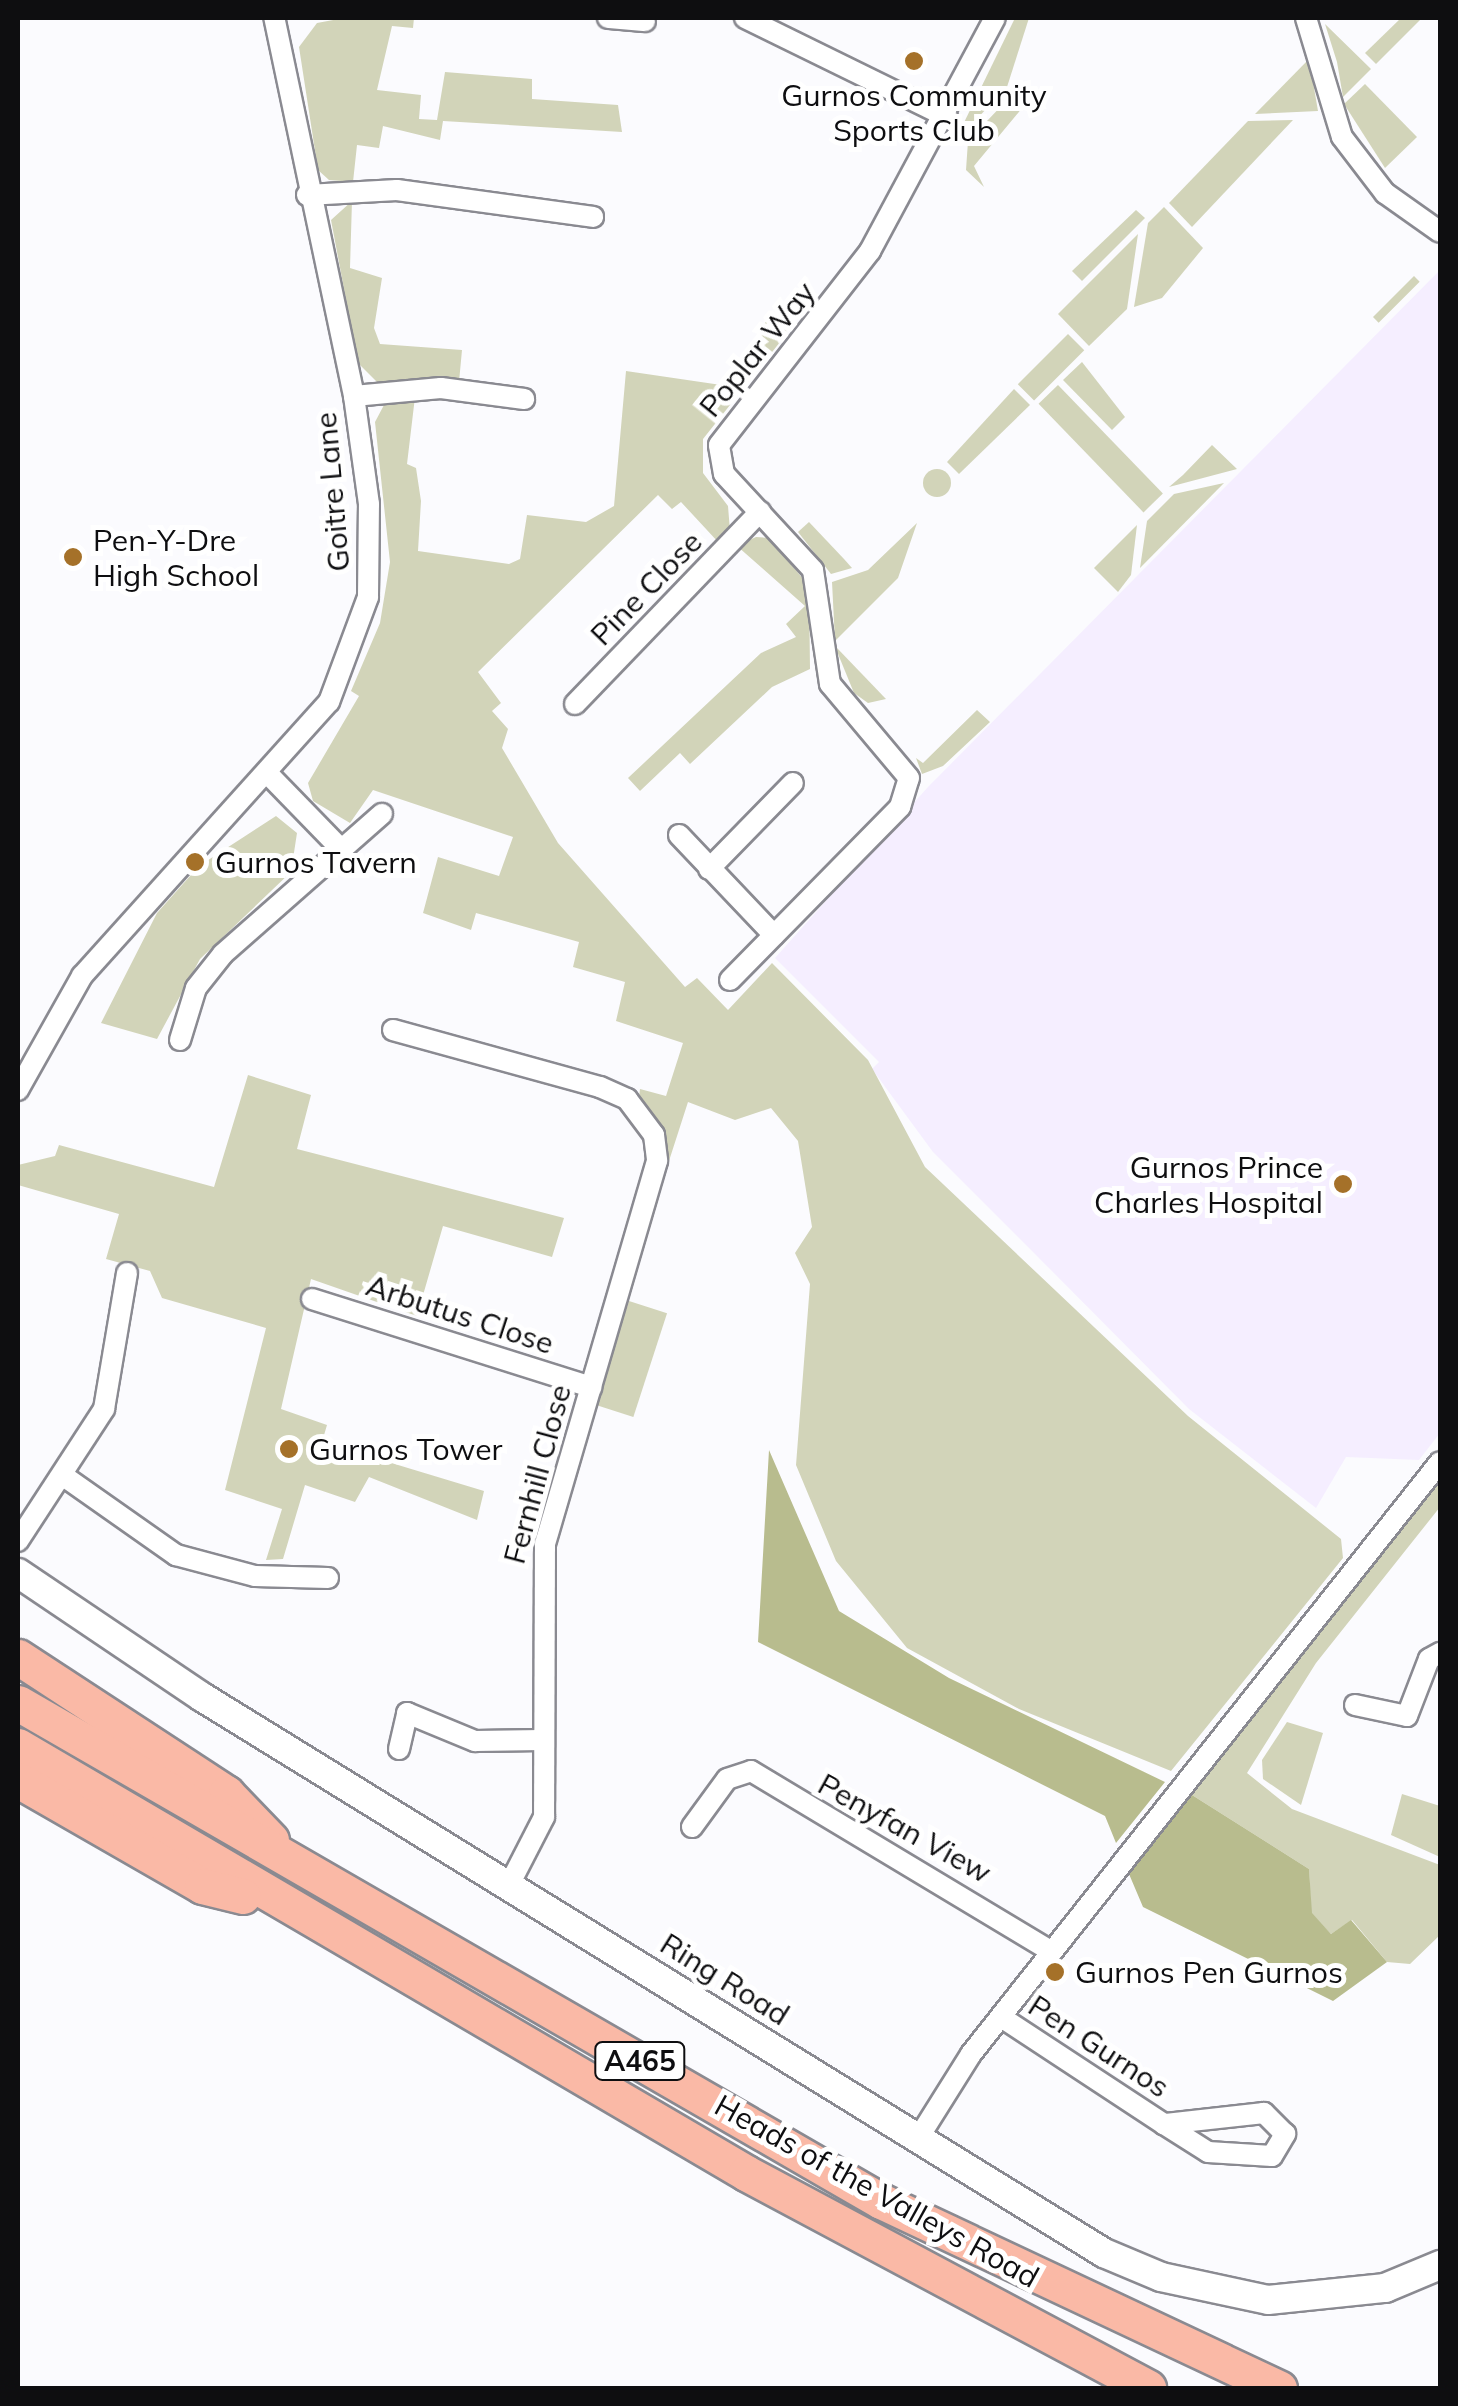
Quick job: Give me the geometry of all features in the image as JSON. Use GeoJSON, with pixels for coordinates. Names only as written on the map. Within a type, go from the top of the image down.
{"type":"FeatureCollection","features":[{"type":"Feature","properties":{"kind":"highway"},"geometry":{"type":"LineString","coordinates":[[18,1657],[226,1794],[301,1872]]}},
{"type":"Feature","properties":{"kind":"highway","name":"Heads of the Valleys Road"},"geometry":{"type":"LineString","coordinates":[[18,1703],[301,1872],[881,2201],[1280,2388]]}},
{"type":"Feature","properties":{"kind":"highway","name":"Heads of the Valleys Road"},"geometry":{"type":"LineString","coordinates":[[18,1746],[282,1906],[746,2174],[1148,2388]]}},
{"type":"Feature","properties":{"kind":"highway"},"geometry":{"type":"LineString","coordinates":[[18,1780],[202,1886],[282,1906]]}},
{"type":"Feature","properties":{"kind":"street","name":"Goitre Lane"},"geometry":{"type":"LineString","coordinates":[[18,1090],[82,976],[268,774],[328,702],[368,597],[369,504],[354,396],[308,195],[274,18]]}},
{"type":"Feature","properties":{"kind":"street"},"geometry":{"type":"LineString","coordinates":[[608,18],[645,21]]}},
{"type":"Feature","properties":{"kind":"street"},"geometry":{"type":"LineString","coordinates":[[744,18],[947,117]]}},
{"type":"Feature","properties":{"kind":"street","name":"Poplar Way"},"geometry":{"type":"LineString","coordinates":[[730,980],[900,807],[909,778],[830,684],[818,582],[718,462],[723,432],[834,305],[947,117],[995,18]]}},
{"type":"Feature","properties":{"kind":"street"},"geometry":{"type":"LineString","coordinates":[[1306,18],[1342,138],[1385,193],[1440,232]]}},
{"type":"Feature","properties":{"kind":"street"},"geometry":{"type":"LineString","coordinates":[[308,195],[397,190],[593,216]]}},
{"type":"Feature","properties":{"kind":"street"},"geometry":{"type":"LineString","coordinates":[[354,396],[441,388],[524,399]]}},
{"type":"Feature","properties":{"kind":"street","name":"Pine Close"},"geometry":{"type":"LineString","coordinates":[[575,704],[760,512]]}},
{"type":"Feature","properties":{"kind":"street"},"geometry":{"type":"LineString","coordinates":[[268,774],[340,848]]}},
{"type":"Feature","properties":{"kind":"street"},"geometry":{"type":"LineString","coordinates":[[709,868],[794,784]]}},
{"type":"Feature","properties":{"kind":"street"},"geometry":{"type":"LineString","coordinates":[[180,1040],[196,988],[214,965],[382,814]]}},
{"type":"Feature","properties":{"kind":"street"},"geometry":{"type":"LineString","coordinates":[[678,835],[774,936]]}},
{"type":"Feature","properties":{"kind":"street","name":"Fernhill Close"},"geometry":{"type":"LineString","coordinates":[[393,1030],[627,1099],[654,1135],[657,1161],[543,1560],[544,1816],[510,1885]]}},
{"type":"Feature","properties":{"kind":"street"},"geometry":{"type":"LineString","coordinates":[[18,1541],[65,1477],[104,1409],[126,1274]]}},
{"type":"Feature","properties":{"kind":"street","name":"Arbutus Close"},"geometry":{"type":"LineString","coordinates":[[312,1299],[591,1387]]}},
{"type":"Feature","properties":{"kind":"street"},"geometry":{"type":"LineString","coordinates":[[920,2137],[1052,1952],[1440,1462]]}},
{"type":"Feature","properties":{"kind":"street"},"geometry":{"type":"LineString","coordinates":[[65,1477],[176,1555],[255,1576],[328,1578]]}},
{"type":"Feature","properties":{"kind":"street","name":"Ring Road"},"geometry":{"type":"LineString","coordinates":[[18,1573],[510,1885],[1104,2253],[1203,2288],[1319,2298],[1385,2288],[1440,2265]]}},
{"type":"Feature","properties":{"kind":"street"},"geometry":{"type":"LineString","coordinates":[[1355,1705],[1407,1716],[1429,1659],[1440,1652]]}},
{"type":"Feature","properties":{"kind":"street"},"geometry":{"type":"LineString","coordinates":[[399,1749],[407,1713],[475,1741],[542,1740]]}},
{"type":"Feature","properties":{"kind":"street","name":"Penyfan View"},"geometry":{"type":"LineString","coordinates":[[692,1827],[727,1779],[751,1771],[1052,1952]]}},
{"type":"Feature","properties":{"kind":"street","name":"Pen Gurnos"},"geometry":{"type":"LineString","coordinates":[[1002,2017],[1164,2124],[1231,2157],[1272,2156],[1284,2134],[1264,2113],[1164,2124]]}},
{"type":"Feature","properties":{"kind":"shaded area"},"geometry":{"type":"Polygon","coordinates":[[[1440,270],[1440,1433],[1419,1460],[1346,1457],[1316,1508],[1189,1409],[933,1152],[872,1069],[879,1062],[775,958],[928,787],[1440,270]]]}},
{"type":"Feature","properties":{"kind":"green space"},"geometry":{"type":"Polygon","coordinates":[[[344,18],[414,18],[413,28],[392,26],[377,90],[421,95],[419,119],[437,120],[445,72],[532,79],[532,99],[618,105],[622,132],[443,121],[440,140],[383,126],[379,148],[357,145],[353,182],[329,180],[318,170],[299,47],[317,23],[344,18]]]}},
{"type":"Feature","properties":{"kind":"green space"},"geometry":{"type":"Polygon","coordinates":[[[1015,18],[1029,18],[1007,87],[954,143],[1015,18]]]}},
{"type":"Feature","properties":{"kind":"green space"},"geometry":{"type":"Polygon","coordinates":[[[1401,18],[1422,18],[1376,64],[1365,53],[1401,18]]]}},
{"type":"Feature","properties":{"kind":"green space"},"geometry":{"type":"Polygon","coordinates":[[[1325,24],[1371,69],[1343,97],[1337,62],[1325,24]]]}},
{"type":"Feature","properties":{"kind":"green space"},"geometry":{"type":"Polygon","coordinates":[[[1309,59],[1318,111],[1255,114],[1309,59]]]}},
{"type":"Feature","properties":{"kind":"green space"},"geometry":{"type":"Polygon","coordinates":[[[1365,84],[1417,137],[1385,168],[1344,104],[1365,84]]]}},
{"type":"Feature","properties":{"kind":"green space"},"geometry":{"type":"Polygon","coordinates":[[[1006,101],[1023,107],[974,166],[984,187],[966,170],[968,141],[1006,101]]]}},
{"type":"Feature","properties":{"kind":"green space"},"geometry":{"type":"Polygon","coordinates":[[[1293,120],[1192,227],[1169,203],[1248,121],[1293,120]]]}},
{"type":"Feature","properties":{"kind":"green space"},"geometry":{"type":"Polygon","coordinates":[[[352,201],[350,268],[382,278],[374,328],[380,344],[462,350],[459,382],[378,383],[358,363],[331,220],[352,201]]]}},
{"type":"Feature","properties":{"kind":"green space"},"geometry":{"type":"Polygon","coordinates":[[[1164,207],[1203,248],[1162,298],[1134,307],[1148,223],[1164,207]]]}},
{"type":"Feature","properties":{"kind":"green space"},"geometry":{"type":"Polygon","coordinates":[[[1136,210],[1145,218],[1082,281],[1072,271],[1136,210]]]}},
{"type":"Feature","properties":{"kind":"green space"},"geometry":{"type":"Polygon","coordinates":[[[1138,234],[1127,309],[1089,346],[1058,314],[1138,234]]]}},
{"type":"Feature","properties":{"kind":"green space"},"geometry":{"type":"Polygon","coordinates":[[[1414,276],[1420,282],[1379,323],[1373,317],[1414,276]]]}},
{"type":"Feature","properties":{"kind":"green space"},"geometry":{"type":"Polygon","coordinates":[[[768,318],[788,332],[703,439],[703,473],[728,506],[730,531],[719,543],[681,502],[672,509],[658,495],[478,672],[501,703],[492,711],[508,729],[502,748],[558,843],[685,987],[697,978],[728,1010],[772,963],[868,1060],[925,1167],[1188,1416],[1341,1539],[1343,1558],[1171,1771],[1019,1709],[907,1648],[836,1561],[796,1465],[810,1284],[795,1253],[812,1227],[798,1141],[771,1108],[735,1120],[688,1102],[668,1164],[660,1128],[639,1097],[640,1089],[666,1096],[683,1043],[616,1021],[625,982],[573,967],[579,942],[476,913],[471,930],[423,913],[438,857],[499,876],[513,837],[373,790],[350,823],[313,801],[308,783],[359,696],[351,691],[380,623],[390,562],[375,422],[384,405],[415,397],[407,464],[416,468],[421,501],[418,551],[509,564],[520,559],[527,515],[586,522],[614,506],[626,371],[728,386],[768,318]]]}},
{"type":"Feature","properties":{"kind":"green space"},"geometry":{"type":"Polygon","coordinates":[[[1068,334],[1084,350],[1034,400],[1018,384],[1068,334]]]}},
{"type":"Feature","properties":{"kind":"green space"},"geometry":{"type":"Polygon","coordinates":[[[1082,362],[1125,417],[1112,430],[1063,380],[1082,362]]]}},
{"type":"Feature","properties":{"kind":"green space"},"geometry":{"type":"Polygon","coordinates":[[[1058,385],[1163,494],[1143,512],[1039,404],[1058,385]]]}},
{"type":"Feature","properties":{"kind":"green space"},"geometry":{"type":"Polygon","coordinates":[[[1014,389],[1030,405],[959,474],[947,462],[1014,389]]]}},
{"type":"Feature","properties":{"kind":"green space"},"geometry":{"type":"Polygon","coordinates":[[[1212,445],[1237,469],[1169,487],[1183,475],[1212,445]]]}},
{"type":"Feature","properties":{"kind":"green space"},"geometry":{"type":"Polygon","coordinates":[[[937,469],[947,473],[951,483],[947,493],[937,497],[927,493],[923,483],[927,473],[937,469]]]}},
{"type":"Feature","properties":{"kind":"green space"},"geometry":{"type":"Polygon","coordinates":[[[1224,483],[1140,568],[1147,521],[1174,494],[1224,483]]]}},
{"type":"Feature","properties":{"kind":"green space"},"geometry":{"type":"Polygon","coordinates":[[[809,522],[852,568],[831,574],[798,532],[809,522]]]}},
{"type":"Feature","properties":{"kind":"green space"},"geometry":{"type":"Polygon","coordinates":[[[917,523],[898,578],[835,641],[832,582],[868,570],[917,523]]]}},
{"type":"Feature","properties":{"kind":"green space"},"geometry":{"type":"Polygon","coordinates":[[[1137,525],[1131,575],[1118,592],[1094,568],[1137,525]]]}},
{"type":"Feature","properties":{"kind":"green space"},"geometry":{"type":"Polygon","coordinates":[[[756,537],[769,538],[809,586],[810,669],[772,687],[690,764],[680,753],[640,791],[628,778],[761,653],[796,637],[786,624],[805,606],[737,546],[756,537]]]}},
{"type":"Feature","properties":{"kind":"green space"},"geometry":{"type":"Polygon","coordinates":[[[836,649],[886,699],[868,703],[854,693],[836,649]]]}},
{"type":"Feature","properties":{"kind":"green space"},"geometry":{"type":"Polygon","coordinates":[[[977,710],[990,722],[943,766],[922,774],[916,758],[923,763],[977,710]]]}},
{"type":"Feature","properties":{"kind":"green space"},"geometry":{"type":"Polygon","coordinates":[[[276,816],[297,833],[291,872],[200,959],[157,1039],[101,1023],[157,913],[199,866],[276,816]]]}},
{"type":"Feature","properties":{"kind":"green space"},"geometry":{"type":"Polygon","coordinates":[[[248,1075],[311,1095],[297,1149],[564,1218],[552,1257],[443,1226],[417,1316],[311,1279],[281,1409],[327,1425],[322,1442],[484,1491],[477,1520],[369,1477],[355,1502],[305,1485],[283,1559],[266,1560],[282,1509],[225,1490],[266,1328],[162,1298],[150,1271],[106,1259],[119,1214],[18,1185],[18,1165],[55,1156],[59,1145],[214,1187],[248,1075]]]}},
{"type":"Feature","properties":{"kind":"green space"},"geometry":{"type":"Polygon","coordinates":[[[629,1301],[667,1313],[633,1417],[595,1405],[629,1301]]]}},
{"type":"Feature","properties":{"kind":"green space"},"geometry":{"type":"Polygon","coordinates":[[[769,1450],[839,1611],[949,1678],[1165,1782],[1116,1843],[1105,1816],[758,1642],[769,1450]]]}},
{"type":"Feature","properties":{"kind":"green space"},"geometry":{"type":"Polygon","coordinates":[[[1440,1481],[1440,1507],[1316,1663],[1247,1773],[1292,1809],[1440,1865],[1440,1935],[1410,1964],[1387,1962],[1352,1920],[1331,1934],[1311,1913],[1309,1869],[1192,1795],[1440,1481]]]}},
{"type":"Feature","properties":{"kind":"green space"},"geometry":{"type":"Polygon","coordinates":[[[1287,1722],[1323,1733],[1301,1805],[1263,1779],[1262,1760],[1287,1722]]]}},
{"type":"Feature","properties":{"kind":"green space"},"geometry":{"type":"Polygon","coordinates":[[[1402,1794],[1440,1806],[1440,1857],[1391,1835],[1402,1794]]]}},
{"type":"Feature","properties":{"kind":"green space"},"geometry":{"type":"Polygon","coordinates":[[[1192,1795],[1309,1869],[1312,1913],[1331,1934],[1351,1920],[1387,1962],[1333,2001],[1143,1907],[1129,1874],[1192,1795]]]}},
{"type":"Feature","properties":{"kind":"place","name":"Gurnos Community Sports Club"},"geometry":{"type":"Point","coordinates":[914,61]}},
{"type":"Feature","properties":{"kind":"place","name":"Pen-Y-Dre High School"},"geometry":{"type":"Point","coordinates":[73,557]}},
{"type":"Feature","properties":{"kind":"place","name":"Gurnos Tavern"},"geometry":{"type":"Point","coordinates":[195,862]}},
{"type":"Feature","properties":{"kind":"place","name":"Gurnos Prince Charles Hospital"},"geometry":{"type":"Point","coordinates":[1343,1184]}},
{"type":"Feature","properties":{"kind":"place","name":"Gurnos Tower"},"geometry":{"type":"Point","coordinates":[289,1449]}},
{"type":"Feature","properties":{"kind":"place","name":"Gurnos Pen Gurnos"},"geometry":{"type":"Point","coordinates":[1055,1972]}}]}
